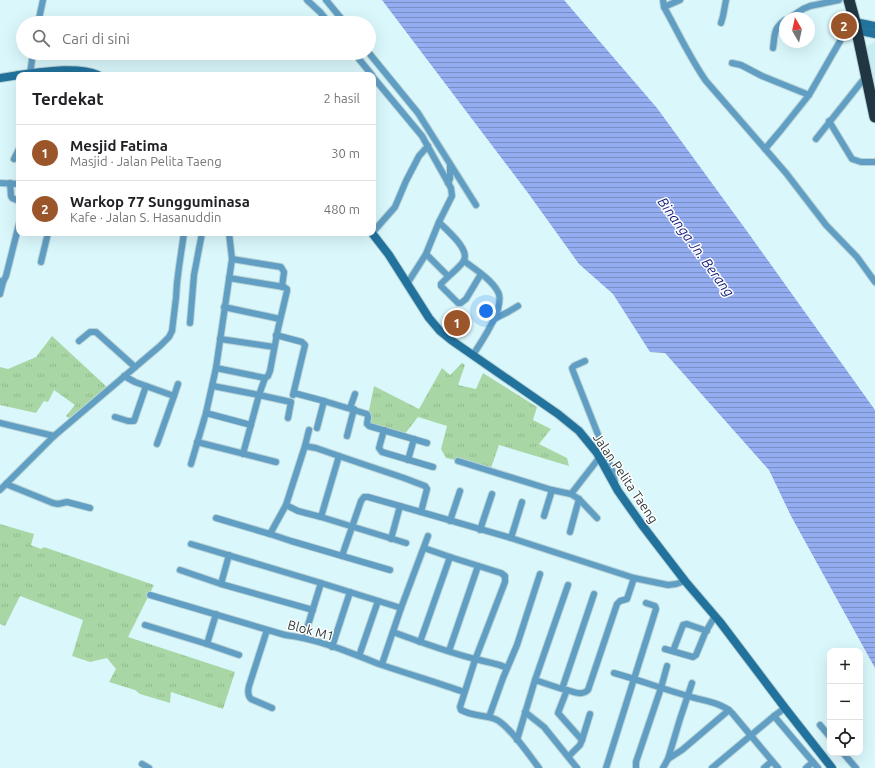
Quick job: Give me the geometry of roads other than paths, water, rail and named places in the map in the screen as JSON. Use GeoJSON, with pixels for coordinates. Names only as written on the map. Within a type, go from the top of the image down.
{"type":"FeatureCollection","features":[{"type":"Feature","properties":{"kind":"highway"},"geometry":{"type":"LineString","coordinates":[[849,0],[857,25],[875,100]]}},
{"type":"Feature","properties":{"kind":"highway"},"geometry":{"type":"LineString","coordinates":[[856,0],[857,25],[875,117]]}},
{"type":"Feature","properties":{"kind":"street"},"geometry":{"type":"LineString","coordinates":[[40,16],[43,0]]}},
{"type":"Feature","properties":{"kind":"street"},"geometry":{"type":"LineString","coordinates":[[307,0],[323,16]]}},
{"type":"Feature","properties":{"kind":"street"},"geometry":{"type":"LineString","coordinates":[[326,0],[339,16]]}},
{"type":"Feature","properties":{"kind":"street"},"geometry":{"type":"LineString","coordinates":[[663,0],[664,7],[687,51],[706,81],[786,173],[826,225],[858,257],[875,282]]}},
{"type":"Feature","properties":{"kind":"street"},"geometry":{"type":"LineString","coordinates":[[664,7],[680,0]]}},
{"type":"Feature","properties":{"kind":"street"},"geometry":{"type":"LineString","coordinates":[[721,23],[726,0]]}},
{"type":"Feature","properties":{"kind":"street"},"geometry":{"type":"LineString","coordinates":[[798,12],[810,6],[839,0]]}},
{"type":"Feature","properties":{"kind":"street"},"geometry":{"type":"LineString","coordinates":[[773,48],[776,30],[779,25]]}},
{"type":"Feature","properties":{"kind":"street"},"geometry":{"type":"LineString","coordinates":[[765,149],[809,95],[857,25]]}},
{"type":"Feature","properties":{"kind":"street"},"geometry":{"type":"LineString","coordinates":[[857,25],[875,26]]}},
{"type":"Feature","properties":{"kind":"street"},"geometry":{"type":"LineString","coordinates":[[857,25],[875,34]]}},
{"type":"Feature","properties":{"kind":"street"},"geometry":{"type":"LineString","coordinates":[[30,72],[32,60]]}},
{"type":"Feature","properties":{"kind":"street"},"geometry":{"type":"LineString","coordinates":[[359,60],[369,72]]}},
{"type":"Feature","properties":{"kind":"street"},"geometry":{"type":"LineString","coordinates":[[375,60],[418,114],[476,206]]}},
{"type":"Feature","properties":{"kind":"street"},"geometry":{"type":"LineString","coordinates":[[732,63],[741,65],[762,76],[809,95]]}},
{"type":"Feature","properties":{"kind":"street"},"geometry":{"type":"LineString","coordinates":[[42,72],[55,70],[86,72]]}},
{"type":"Feature","properties":{"kind":"street"},"geometry":{"type":"LineString","coordinates":[[0,78],[16,75]]}},
{"type":"Feature","properties":{"kind":"street"},"geometry":{"type":"LineString","coordinates":[[816,138],[867,75]]}},
{"type":"Feature","properties":{"kind":"street"},"geometry":{"type":"LineString","coordinates":[[376,81],[422,136],[451,188],[452,196],[439,222],[426,254],[407,284]]}},
{"type":"Feature","properties":{"kind":"street"},"geometry":{"type":"LineString","coordinates":[[829,121],[852,159],[861,162],[875,162]]}},
{"type":"Feature","properties":{"kind":"street"},"geometry":{"type":"LineString","coordinates":[[376,228],[395,207],[419,156],[428,146]]}},
{"type":"Feature","properties":{"kind":"street"},"geometry":{"type":"LineString","coordinates":[[14,159],[16,155]]}},
{"type":"Feature","properties":{"kind":"street"},"geometry":{"type":"LineString","coordinates":[[448,183],[450,179],[450,165]]}},
{"type":"Feature","properties":{"kind":"street"},"geometry":{"type":"LineString","coordinates":[[0,183],[16,184]]}},
{"type":"Feature","properties":{"kind":"street"},"geometry":{"type":"LineString","coordinates":[[10,183],[11,196],[16,200]]}},
{"type":"Feature","properties":{"kind":"street"},"geometry":{"type":"LineString","coordinates":[[439,222],[463,246],[465,254],[464,261],[448,276],[441,286],[458,303],[463,302],[481,274]]}},
{"type":"Feature","properties":{"kind":"street"},"geometry":{"type":"LineString","coordinates":[[0,294],[2,281],[8,271],[16,236]]}},
{"type":"Feature","properties":{"kind":"street"},"geometry":{"type":"LineString","coordinates":[[41,262],[47,236]]}},
{"type":"Feature","properties":{"kind":"street"},"geometry":{"type":"LineString","coordinates":[[0,490],[54,436],[169,337],[172,330],[184,236]]}},
{"type":"Feature","properties":{"kind":"street"},"geometry":{"type":"LineString","coordinates":[[190,323],[194,276],[201,236]]}},
{"type":"Feature","properties":{"kind":"street"},"geometry":{"type":"LineString","coordinates":[[191,464],[213,386],[232,259],[229,236]]}},
{"type":"Feature","properties":{"kind":"street","name":"Jalan Pelita Taeng"},"geometry":{"type":"LineString","coordinates":[[375,236],[389,255],[429,318],[440,331],[580,431],[596,453],[618,491],[642,525],[685,581],[715,616],[832,768]]}},
{"type":"Feature","properties":{"kind":"street"},"geometry":{"type":"LineString","coordinates":[[426,254],[448,276]]}},
{"type":"Feature","properties":{"kind":"street"},"geometry":{"type":"LineString","coordinates":[[232,259],[281,267],[284,272],[282,287]]}},
{"type":"Feature","properties":{"kind":"street"},"geometry":{"type":"LineString","coordinates":[[464,261],[495,287],[501,300],[492,325],[473,355]]}},
{"type":"Feature","properties":{"kind":"street"},"geometry":{"type":"LineString","coordinates":[[229,278],[282,287],[286,288],[287,292],[276,335],[270,371],[268,376],[265,378],[259,395],[243,454]]}},
{"type":"Feature","properties":{"kind":"street"},"geometry":{"type":"LineString","coordinates":[[494,319],[518,306]]}},
{"type":"Feature","properties":{"kind":"street"},"geometry":{"type":"LineString","coordinates":[[224,307],[280,319]]}},
{"type":"Feature","properties":{"kind":"street"},"geometry":{"type":"LineString","coordinates":[[79,341],[90,332],[96,332],[134,367]]}},
{"type":"Feature","properties":{"kind":"street"},"geometry":{"type":"LineString","coordinates":[[276,335],[302,342],[305,345],[288,418]]}},
{"type":"Feature","properties":{"kind":"street"},"geometry":{"type":"LineString","coordinates":[[220,339],[274,347]]}},
{"type":"Feature","properties":{"kind":"street"},"geometry":{"type":"LineString","coordinates":[[585,361],[574,366],[572,371],[612,470],[618,491]]}},
{"type":"Feature","properties":{"kind":"street"},"geometry":{"type":"LineString","coordinates":[[216,368],[265,378]]}},
{"type":"Feature","properties":{"kind":"street"},"geometry":{"type":"LineString","coordinates":[[124,376],[174,396]]}},
{"type":"Feature","properties":{"kind":"street"},"geometry":{"type":"LineString","coordinates":[[157,444],[178,384]]}},
{"type":"Feature","properties":{"kind":"street"},"geometry":{"type":"LineString","coordinates":[[114,416],[128,421],[134,421],[146,386]]}},
{"type":"Feature","properties":{"kind":"street"},"geometry":{"type":"LineString","coordinates":[[213,386],[291,402]]}},
{"type":"Feature","properties":{"kind":"street"},"geometry":{"type":"LineString","coordinates":[[294,393],[368,415],[368,426],[427,443]]}},
{"type":"Feature","properties":{"kind":"street"},"geometry":{"type":"LineString","coordinates":[[347,436],[355,394]]}},
{"type":"Feature","properties":{"kind":"street"},"geometry":{"type":"LineString","coordinates":[[318,428],[324,401]]}},
{"type":"Feature","properties":{"kind":"street"},"geometry":{"type":"LineString","coordinates":[[206,413],[252,425]]}},
{"type":"Feature","properties":{"kind":"street"},"geometry":{"type":"LineString","coordinates":[[0,423],[54,436]]}},
{"type":"Feature","properties":{"kind":"street"},"geometry":{"type":"LineString","coordinates":[[270,534],[286,506],[309,430]]}},
{"type":"Feature","properties":{"kind":"street"},"geometry":{"type":"LineString","coordinates":[[384,430],[379,446],[379,449],[382,452],[433,467]]}},
{"type":"Feature","properties":{"kind":"street"},"geometry":{"type":"LineString","coordinates":[[408,460],[414,439]]}},
{"type":"Feature","properties":{"kind":"street"},"geometry":{"type":"LineString","coordinates":[[197,442],[276,462]]}},
{"type":"Feature","properties":{"kind":"street"},"geometry":{"type":"LineString","coordinates":[[305,446],[316,448],[425,486],[427,489],[421,512]]}},
{"type":"Feature","properties":{"kind":"street"},"geometry":{"type":"LineString","coordinates":[[320,517],[339,456]]}},
{"type":"Feature","properties":{"kind":"street"},"geometry":{"type":"LineString","coordinates":[[572,494],[599,458]]}},
{"type":"Feature","properties":{"kind":"street"},"geometry":{"type":"LineString","coordinates":[[458,461],[552,490],[572,494],[579,499],[597,518]]}},
{"type":"Feature","properties":{"kind":"street"},"geometry":{"type":"LineString","coordinates":[[6,484],[53,503],[58,504],[66,502],[90,508]]}},
{"type":"Feature","properties":{"kind":"street"},"geometry":{"type":"LineString","coordinates":[[544,516],[552,490]]}},
{"type":"Feature","properties":{"kind":"street"},"geometry":{"type":"LineString","coordinates":[[450,521],[460,491]]}},
{"type":"Feature","properties":{"kind":"street"},"geometry":{"type":"LineString","coordinates":[[480,530],[492,494]]}},
{"type":"Feature","properties":{"kind":"street"},"geometry":{"type":"LineString","coordinates":[[342,556],[361,501],[364,497],[368,497],[511,538],[634,578],[668,585],[685,581]]}},
{"type":"Feature","properties":{"kind":"street"},"geometry":{"type":"LineString","coordinates":[[570,532],[579,499]]}},
{"type":"Feature","properties":{"kind":"street"},"geometry":{"type":"LineString","coordinates":[[511,538],[522,502]]}},
{"type":"Feature","properties":{"kind":"street"},"geometry":{"type":"LineString","coordinates":[[286,506],[298,511],[406,543]]}},
{"type":"Feature","properties":{"kind":"street"},"geometry":{"type":"LineString","coordinates":[[391,539],[400,506]]}},
{"type":"Feature","properties":{"kind":"street"},"geometry":{"type":"LineString","coordinates":[[216,518],[390,570]]}},
{"type":"Feature","properties":{"kind":"street"},"geometry":{"type":"LineString","coordinates":[[382,664],[428,536]]}},
{"type":"Feature","properties":{"kind":"street"},"geometry":{"type":"LineString","coordinates":[[191,544],[401,608]]}},
{"type":"Feature","properties":{"kind":"street"},"geometry":{"type":"LineString","coordinates":[[424,548],[501,573],[505,576],[505,582],[475,660],[460,707],[461,710],[470,714],[489,717],[501,723],[517,740],[539,768]]}},
{"type":"Feature","properties":{"kind":"street"},"geometry":{"type":"LineString","coordinates":[[221,584],[229,556]]}},
{"type":"Feature","properties":{"kind":"street"},"geometry":{"type":"LineString","coordinates":[[420,642],[450,557]]}},
{"type":"Feature","properties":{"kind":"street"},"geometry":{"type":"LineString","coordinates":[[449,651],[478,566]]}},
{"type":"Feature","properties":{"kind":"street"},"geometry":{"type":"LineString","coordinates":[[180,570],[221,584],[313,610]]}},
{"type":"Feature","properties":{"kind":"street"},"geometry":{"type":"LineString","coordinates":[[489,717],[517,645],[540,574]]}},
{"type":"Feature","properties":{"kind":"street"},"geometry":{"type":"LineString","coordinates":[[582,740],[558,713],[567,690],[584,693],[588,690],[617,604],[620,601],[627,599],[634,578]]}},
{"type":"Feature","properties":{"kind":"street"},"geometry":{"type":"LineString","coordinates":[[304,638],[321,583]]}},
{"type":"Feature","properties":{"kind":"street"},"geometry":{"type":"LineString","coordinates":[[517,740],[535,680],[568,585]]}},
{"type":"Feature","properties":{"kind":"street"},"geometry":{"type":"LineString","coordinates":[[332,647],[350,592]]}},
{"type":"Feature","properties":{"kind":"street"},"geometry":{"type":"LineString","coordinates":[[535,680],[562,689],[594,594]]}},
{"type":"Feature","properties":{"kind":"street","name":"Blok M1"},"geometry":{"type":"LineString","coordinates":[[150,595],[267,630],[304,638],[464,692]]}},
{"type":"Feature","properties":{"kind":"street"},"geometry":{"type":"LineString","coordinates":[[359,656],[378,601]]}},
{"type":"Feature","properties":{"kind":"street"},"geometry":{"type":"LineString","coordinates":[[606,768],[656,609],[655,606],[646,603]]}},
{"type":"Feature","properties":{"kind":"street"},"geometry":{"type":"LineString","coordinates":[[207,644],[216,614]]}},
{"type":"Feature","properties":{"kind":"street"},"geometry":{"type":"LineString","coordinates":[[665,649],[694,657],[696,656],[715,616]]}},
{"type":"Feature","properties":{"kind":"street"},"geometry":{"type":"LineString","coordinates":[[673,651],[683,625],[687,624],[707,631]]}},
{"type":"Feature","properties":{"kind":"street"},"geometry":{"type":"LineString","coordinates":[[144,625],[240,655]]}},
{"type":"Feature","properties":{"kind":"street"},"geometry":{"type":"LineString","coordinates":[[267,630],[249,686],[248,696],[251,699],[272,708]]}},
{"type":"Feature","properties":{"kind":"street"},"geometry":{"type":"LineString","coordinates":[[393,632],[475,660],[508,668]]}},
{"type":"Feature","properties":{"kind":"street"},"geometry":{"type":"LineString","coordinates":[[636,768],[636,762],[662,688],[668,666]]}},
{"type":"Feature","properties":{"kind":"street"},"geometry":{"type":"LineString","coordinates":[[614,672],[721,706],[729,710],[778,768]]}},
{"type":"Feature","properties":{"kind":"street"},"geometry":{"type":"LineString","coordinates":[[663,768],[668,759],[692,683]]}},
{"type":"Feature","properties":{"kind":"street"},"geometry":{"type":"LineString","coordinates":[[712,768],[785,708]]}},
{"type":"Feature","properties":{"kind":"street"},"geometry":{"type":"LineString","coordinates":[[668,759],[682,750],[729,710]]}},
{"type":"Feature","properties":{"kind":"street"},"geometry":{"type":"LineString","coordinates":[[525,712],[544,727],[569,756],[577,768]]}},
{"type":"Feature","properties":{"kind":"street"},"geometry":{"type":"LineString","coordinates":[[569,756],[582,740],[590,714]]}},
{"type":"Feature","properties":{"kind":"street"},"geometry":{"type":"LineString","coordinates":[[774,716],[818,768]]}},
{"type":"Feature","properties":{"kind":"street"},"geometry":{"type":"LineString","coordinates":[[820,725],[827,733]]}},
{"type":"Feature","properties":{"kind":"street"},"geometry":{"type":"LineString","coordinates":[[846,756],[856,768]]}},
{"type":"Feature","properties":{"kind":"street"},"geometry":{"type":"LineString","coordinates":[[764,768],[772,761]]}},
{"type":"Feature","properties":{"kind":"street"},"geometry":{"type":"LineString","coordinates":[[806,768],[813,762]]}},
{"type":"Feature","properties":{"kind":"street"},"geometry":{"type":"LineString","coordinates":[[142,764],[149,768]]}},
{"type":"Feature","properties":{"kind":"water","name":"Binanga Jn. Berang"},"geometry":{"type":"Polygon","coordinates":[[[382,0],[564,0],[657,108],[875,410],[875,668],[791,516],[769,470],[665,353],[650,352],[613,294],[579,264],[528,193],[382,0]]]}},
{"type":"Feature","properties":{"kind":"place","name":"Warkop 77 Sungguminasa"},"geometry":{"type":"Point","coordinates":[844,26]}},
{"type":"Feature","properties":{"kind":"place","name":"Mesjid Fatima"},"geometry":{"type":"Point","coordinates":[457,323]}}]}
